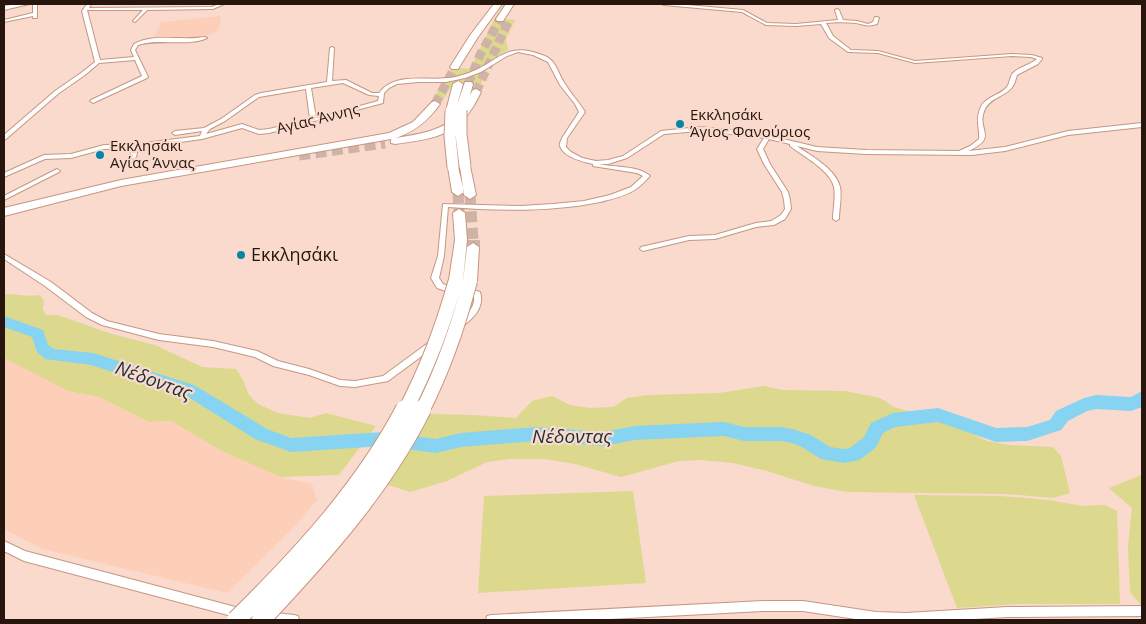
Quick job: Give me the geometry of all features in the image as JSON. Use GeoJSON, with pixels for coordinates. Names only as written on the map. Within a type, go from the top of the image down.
{"type":"FeatureCollection","features":[{"type":"Feature","properties":{"kind":"highway"},"geometry":{"type":"LineString","coordinates":[[459,68],[500,4]]}},
{"type":"Feature","properties":{"kind":"highway"},"geometry":{"type":"LineString","coordinates":[[510,4],[504,19],[516,4]]}},
{"type":"Feature","properties":{"kind":"highway"},"geometry":{"type":"LineString","coordinates":[[462,84],[450,136],[470,196]]}},
{"type":"Feature","properties":{"kind":"highway"},"geometry":{"type":"LineString","coordinates":[[384,142],[428,135],[455,124],[467,111],[476,92]]}},
{"type":"Feature","properties":{"kind":"highway"},"geometry":{"type":"LineString","coordinates":[[4,211],[105,186],[391,136],[423,120],[435,104]]}},
{"type":"Feature","properties":{"kind":"highway"},"geometry":{"type":"LineString","coordinates":[[220,165],[299,155]]}},
{"type":"Feature","properties":{"kind":"highway"},"geometry":{"type":"LineString","coordinates":[[458,192],[459,167]]}},
{"type":"Feature","properties":{"kind":"highway"},"geometry":{"type":"LineString","coordinates":[[261,620],[312,566],[355,513],[406,438],[431,394],[449,351],[463,280],[460,213]]}},
{"type":"Feature","properties":{"kind":"highway"},"geometry":{"type":"LineString","coordinates":[[236,620],[320,530],[376,456],[404,412],[428,364],[463,280],[474,248]]}},
{"type":"Feature","properties":{"kind":"street"},"geometry":{"type":"LineString","coordinates":[[4,8],[26,4]]}},
{"type":"Feature","properties":{"kind":"street"},"geometry":{"type":"LineString","coordinates":[[4,21],[35,16],[35,4]]}},
{"type":"Feature","properties":{"kind":"street"},"geometry":{"type":"LineString","coordinates":[[85,9],[89,4]]}},
{"type":"Feature","properties":{"kind":"street"},"geometry":{"type":"LineString","coordinates":[[110,9],[116,4]]}},
{"type":"Feature","properties":{"kind":"street"},"geometry":{"type":"LineString","coordinates":[[134,10],[137,4]]}},
{"type":"Feature","properties":{"kind":"street"},"geometry":{"type":"LineString","coordinates":[[153,10],[159,4]]}},
{"type":"Feature","properties":{"kind":"street"},"geometry":{"type":"LineString","coordinates":[[171,9],[175,4]]}},
{"type":"Feature","properties":{"kind":"street"},"geometry":{"type":"LineString","coordinates":[[187,9],[191,4]]}},
{"type":"Feature","properties":{"kind":"street"},"geometry":{"type":"LineString","coordinates":[[202,8],[205,4]]}},
{"type":"Feature","properties":{"kind":"street"},"geometry":{"type":"LineString","coordinates":[[85,9],[187,9],[216,7],[222,4]]}},
{"type":"Feature","properties":{"kind":"street"},"geometry":{"type":"LineString","coordinates":[[664,4],[744,11],[763,24],[796,25],[840,21],[871,25],[875,24],[877,18]]}},
{"type":"Feature","properties":{"kind":"street"},"geometry":{"type":"LineString","coordinates":[[85,9],[98,62]]}},
{"type":"Feature","properties":{"kind":"street"},"geometry":{"type":"LineString","coordinates":[[135,21],[145,10]]}},
{"type":"Feature","properties":{"kind":"street"},"geometry":{"type":"LineString","coordinates":[[837,10],[840,21]]}},
{"type":"Feature","properties":{"kind":"street"},"geometry":{"type":"LineString","coordinates":[[823,23],[831,37],[850,52],[878,52],[915,62],[1012,55],[1032,56],[1040,59],[1036,64],[1015,74],[1010,87],[991,98],[981,113],[983,139],[981,143],[957,153]]}},
{"type":"Feature","properties":{"kind":"street"},"geometry":{"type":"LineString","coordinates":[[93,101],[145,77],[133,48],[138,43],[160,40],[186,42],[205,38]]}},
{"type":"Feature","properties":{"kind":"street"},"geometry":{"type":"LineString","coordinates":[[329,83],[332,48]]}},
{"type":"Feature","properties":{"kind":"street","name":"Αγίας Άννης"},"geometry":{"type":"LineString","coordinates":[[4,175],[44,157],[68,156],[104,147],[135,146],[202,137],[239,126],[263,132],[372,106],[381,102],[381,95],[385,89],[396,83],[418,80],[445,80],[468,75],[482,70],[505,54],[514,51],[527,52],[544,57],[551,64],[560,82],[582,112],[579,121],[563,140],[563,147],[572,155],[589,162]]}},
{"type":"Feature","properties":{"kind":"street"},"geometry":{"type":"LineString","coordinates":[[4,138],[53,96],[98,62],[137,58]]}},
{"type":"Feature","properties":{"kind":"street"},"geometry":{"type":"LineString","coordinates":[[175,133],[207,129],[258,96],[308,86],[345,81],[371,94],[381,95]]}},
{"type":"Feature","properties":{"kind":"street"},"geometry":{"type":"LineString","coordinates":[[308,86],[313,119]]}},
{"type":"Feature","properties":{"kind":"street"},"geometry":{"type":"LineString","coordinates":[[589,162],[604,163],[620,159],[659,134],[670,130],[710,130],[768,137],[817,149],[866,152],[957,153],[989,152],[1068,133],[1142,125]]}},
{"type":"Feature","properties":{"kind":"street"},"geometry":{"type":"LineString","coordinates":[[202,137],[207,129]]}},
{"type":"Feature","properties":{"kind":"street"},"geometry":{"type":"LineString","coordinates":[[642,250],[688,238],[715,237],[756,225],[772,223],[783,217],[788,209],[785,188],[765,161],[760,148],[768,137]]}},
{"type":"Feature","properties":{"kind":"street"},"geometry":{"type":"LineString","coordinates":[[789,143],[822,167],[834,179],[837,186],[836,219]]}},
{"type":"Feature","properties":{"kind":"street"},"geometry":{"type":"LineString","coordinates":[[133,158],[135,146]]}},
{"type":"Feature","properties":{"kind":"street"},"geometry":{"type":"LineString","coordinates":[[4,256],[48,284],[89,315],[105,323],[159,337],[213,344],[257,354],[276,364],[309,372],[340,383],[378,382],[385,379],[457,326],[476,308],[477,294],[448,290],[440,286],[436,281],[435,274],[441,256],[446,205],[493,208],[582,204],[637,187],[647,176],[642,172],[606,169],[589,162]]}},
{"type":"Feature","properties":{"kind":"street"},"geometry":{"type":"LineString","coordinates":[[4,198],[57,171]]}},
{"type":"Feature","properties":{"kind":"street"},"geometry":{"type":"LineString","coordinates":[[4,546],[24,556],[248,615],[294,620]]}},
{"type":"Feature","properties":{"kind":"street"},"geometry":{"type":"LineString","coordinates":[[491,620],[763,606],[803,606],[876,617],[906,618],[1007,612],[1142,611]]}},
{"type":"Feature","properties":{"kind":"shaded area"},"geometry":{"type":"Polygon","coordinates":[[[504,4],[506,4],[497,18],[515,20],[506,39],[508,50],[491,60],[481,84],[464,84],[459,100],[466,193],[462,194],[455,146],[454,115],[461,84],[453,84],[441,103],[431,102],[452,67],[470,69],[504,4]]]}},
{"type":"Feature","properties":{"kind":"shaded area"},"geometry":{"type":"Polygon","coordinates":[[[221,16],[219,30],[209,35],[183,39],[154,38],[161,22],[221,16]]]}},
{"type":"Feature","properties":{"kind":"shaded area"},"geometry":{"type":"Polygon","coordinates":[[[4,294],[40,295],[44,301],[43,309],[46,315],[58,315],[112,334],[155,345],[202,367],[236,369],[249,395],[258,404],[278,413],[310,418],[326,413],[376,426],[339,475],[280,477],[222,451],[171,421],[149,422],[99,397],[68,391],[4,358],[4,294]]]}},
{"type":"Feature","properties":{"kind":"shaded area"},"geometry":{"type":"Polygon","coordinates":[[[4,358],[68,391],[99,397],[149,422],[171,421],[222,451],[280,477],[312,484],[317,500],[295,526],[227,593],[42,549],[4,529],[4,358]]]}},
{"type":"Feature","properties":{"kind":"shaded area"},"geometry":{"type":"Polygon","coordinates":[[[764,386],[782,390],[845,391],[880,398],[894,407],[948,422],[987,441],[1009,445],[1053,447],[1061,456],[1070,493],[1053,498],[1006,494],[847,492],[814,486],[767,471],[733,463],[701,460],[679,461],[621,477],[575,464],[544,459],[510,459],[487,462],[447,481],[410,492],[385,484],[429,414],[516,418],[532,401],[552,396],[570,405],[590,408],[613,407],[627,398],[648,395],[719,393],[764,386]]]}},
{"type":"Feature","properties":{"kind":"shaded area"},"geometry":{"type":"Polygon","coordinates":[[[1142,475],[1142,606],[1130,592],[1128,547],[1132,508],[1109,488],[1142,475]]]}},
{"type":"Feature","properties":{"kind":"shaded area"},"geometry":{"type":"Polygon","coordinates":[[[633,491],[646,583],[478,593],[484,496],[633,491]]]}},
{"type":"Feature","properties":{"kind":"shaded area"},"geometry":{"type":"Polygon","coordinates":[[[914,495],[1000,496],[1048,500],[1083,506],[1105,505],[1117,511],[1120,604],[1018,604],[957,608],[914,495]]]}},
{"type":"Feature","properties":{"kind":"waterway","name":"Νέδoντας"},"geometry":{"type":"LineString","coordinates":[[4,321],[38,334],[42,348],[50,355],[93,359],[106,365],[122,367],[131,373],[146,375],[163,383],[189,390],[261,434],[291,445],[384,439],[436,446],[461,440],[536,434],[603,439],[635,433],[724,429],[744,434],[781,434],[792,436],[805,440],[827,454],[844,456],[853,455],[863,448],[870,442],[877,428],[893,420],[938,415],[996,435],[1027,434],[1055,425],[1062,416],[1084,405],[1096,402],[1131,404],[1142,398]]}},
{"type":"Feature","properties":{"kind":"tunnel"},"geometry":{"type":"LineString","coordinates":[[468,84],[480,55],[500,19]]}},
{"type":"Feature","properties":{"kind":"tunnel"},"geometry":{"type":"LineString","coordinates":[[476,92],[509,20]]}},
{"type":"Feature","properties":{"kind":"tunnel"},"geometry":{"type":"LineString","coordinates":[[435,104],[455,67]]}},
{"type":"Feature","properties":{"kind":"tunnel"},"geometry":{"type":"LineString","coordinates":[[299,155],[385,143]]}},
{"type":"Feature","properties":{"kind":"tunnel"},"geometry":{"type":"LineString","coordinates":[[458,192],[459,213]]}},
{"type":"Feature","properties":{"kind":"tunnel"},"geometry":{"type":"LineString","coordinates":[[470,195],[473,241]]}},
{"type":"Feature","properties":{"kind":"tunnel"},"geometry":{"type":"LineString","coordinates":[[473,241],[473,247]]}},
{"type":"Feature","properties":{"kind":"place","name":"Εκκλησάκι Άγιος Φανούριος"},"geometry":{"type":"Point","coordinates":[680,124]}},
{"type":"Feature","properties":{"kind":"place","name":"Εκκλησάκι Αγίας Άννας"},"geometry":{"type":"Point","coordinates":[100,155]}},
{"type":"Feature","properties":{"kind":"place","name":"Εκκλησάκι"},"geometry":{"type":"Point","coordinates":[241,255]}}]}
